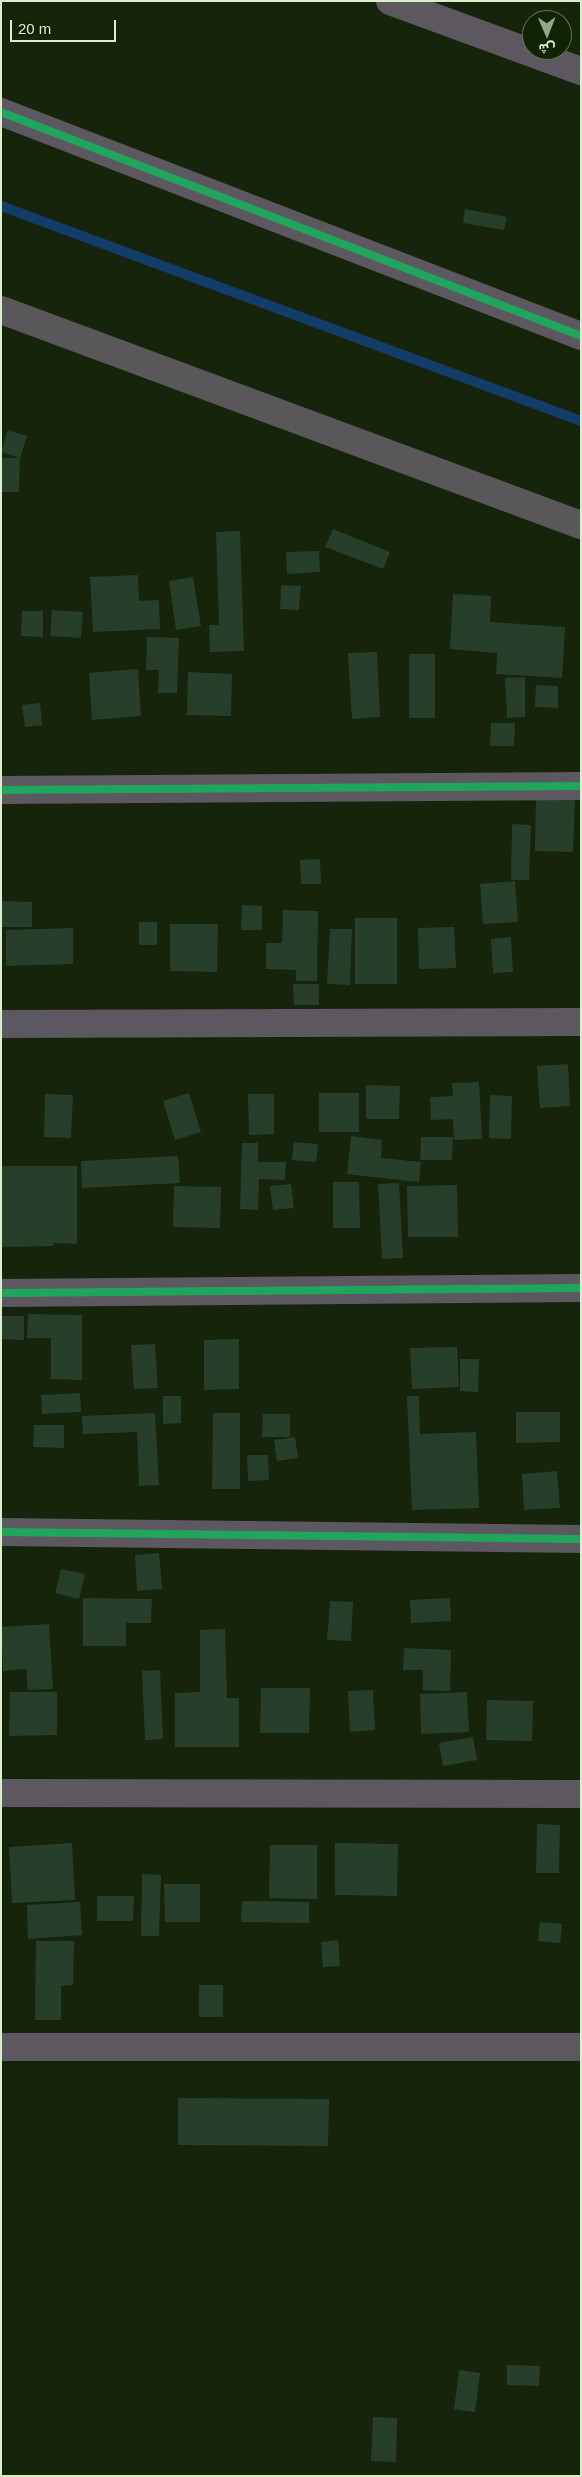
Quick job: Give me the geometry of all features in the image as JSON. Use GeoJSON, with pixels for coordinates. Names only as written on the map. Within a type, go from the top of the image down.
{"type":"FeatureCollection","features":[{"type":"Feature","properties":{"kind":"main road"},"geometry":{"type":"LineString","coordinates":[[1,310],[581,525]]}},
{"type":"Feature","properties":{"kind":"street"},"geometry":{"type":"LineString","coordinates":[[390,1],[581,70]]}},
{"type":"Feature","properties":{"kind":"street"},"geometry":{"type":"LineString","coordinates":[[1,112],[581,336]]}},
{"type":"Feature","properties":{"kind":"street"},"geometry":{"type":"LineString","coordinates":[[1,790],[581,786]]}},
{"type":"Feature","properties":{"kind":"street"},"geometry":{"type":"LineString","coordinates":[[1,1024],[581,1022]]}},
{"type":"Feature","properties":{"kind":"street"},"geometry":{"type":"LineString","coordinates":[[1,1293],[581,1288]]}},
{"type":"Feature","properties":{"kind":"street"},"geometry":{"type":"LineString","coordinates":[[1,1532],[581,1539]]}},
{"type":"Feature","properties":{"kind":"street"},"geometry":{"type":"LineString","coordinates":[[1,1793],[581,1794]]}},
{"type":"Feature","properties":{"kind":"street"},"geometry":{"type":"LineString","coordinates":[[1,2047],[581,2047]]}},
{"type":"Feature","properties":{"kind":"building"},"geometry":{"type":"Polygon","coordinates":[[[465,209],[507,217],[504,230],[463,223],[465,209]]]}},
{"type":"Feature","properties":{"kind":"building"},"geometry":{"type":"Polygon","coordinates":[[[8,430],[27,436],[20,458],[1,452],[8,430]]]}},
{"type":"Feature","properties":{"kind":"building"},"geometry":{"type":"Polygon","coordinates":[[[1,458],[20,458],[19,492],[1,492],[1,458]]]}},
{"type":"Feature","properties":{"kind":"building"},"geometry":{"type":"Polygon","coordinates":[[[333,529],[390,552],[383,569],[325,547],[333,529]]]}},
{"type":"Feature","properties":{"kind":"building"},"geometry":{"type":"Polygon","coordinates":[[[240,531],[244,651],[210,652],[209,625],[219,625],[216,532],[240,531]]]}},
{"type":"Feature","properties":{"kind":"building"},"geometry":{"type":"Polygon","coordinates":[[[319,551],[320,572],[287,574],[286,552],[319,551]]]}},
{"type":"Feature","properties":{"kind":"building"},"geometry":{"type":"Polygon","coordinates":[[[138,575],[139,601],[159,600],[160,629],[93,632],[90,577],[138,575]]]}},
{"type":"Feature","properties":{"kind":"building"},"geometry":{"type":"Polygon","coordinates":[[[193,577],[201,626],[176,630],[169,581],[193,577]]]}},
{"type":"Feature","properties":{"kind":"building"},"geometry":{"type":"Polygon","coordinates":[[[281,585],[301,586],[299,610],[280,609],[281,585]]]}},
{"type":"Feature","properties":{"kind":"building"},"geometry":{"type":"Polygon","coordinates":[[[453,594],[491,596],[490,622],[565,627],[562,678],[496,674],[497,653],[450,649],[453,594]]]}},
{"type":"Feature","properties":{"kind":"building"},"geometry":{"type":"Polygon","coordinates":[[[52,610],[83,612],[81,638],[50,636],[52,610]]]}},
{"type":"Feature","properties":{"kind":"building"},"geometry":{"type":"Polygon","coordinates":[[[22,611],[43,611],[43,637],[21,636],[22,611]]]}},
{"type":"Feature","properties":{"kind":"building"},"geometry":{"type":"Polygon","coordinates":[[[147,637],[179,638],[177,693],[158,693],[159,670],[146,670],[147,637]]]}},
{"type":"Feature","properties":{"kind":"building"},"geometry":{"type":"Polygon","coordinates":[[[377,652],[380,717],[352,719],[348,653],[377,652]]]}},
{"type":"Feature","properties":{"kind":"building"},"geometry":{"type":"Polygon","coordinates":[[[409,654],[435,654],[435,718],[409,718],[409,654]]]}},
{"type":"Feature","properties":{"kind":"building"},"geometry":{"type":"Polygon","coordinates":[[[138,669],[141,716],[92,720],[89,673],[138,669]]]}},
{"type":"Feature","properties":{"kind":"building"},"geometry":{"type":"Polygon","coordinates":[[[188,672],[232,674],[231,716],[187,715],[188,672]]]}},
{"type":"Feature","properties":{"kind":"building"},"geometry":{"type":"Polygon","coordinates":[[[525,677],[525,717],[507,718],[505,678],[525,677]]]}},
{"type":"Feature","properties":{"kind":"building"},"geometry":{"type":"Polygon","coordinates":[[[536,685],[558,686],[558,708],[535,707],[536,685]]]}},
{"type":"Feature","properties":{"kind":"building"},"geometry":{"type":"Polygon","coordinates":[[[40,703],[42,725],[25,727],[22,705],[40,703]]]}},
{"type":"Feature","properties":{"kind":"building"},"geometry":{"type":"Polygon","coordinates":[[[491,723],[515,723],[514,746],[490,746],[491,723]]]}},
{"type":"Feature","properties":{"kind":"building"},"geometry":{"type":"Polygon","coordinates":[[[536,796],[575,797],[573,852],[535,851],[536,796]]]}},
{"type":"Feature","properties":{"kind":"building"},"geometry":{"type":"Polygon","coordinates":[[[512,824],[531,825],[529,880],[511,880],[512,824]]]}},
{"type":"Feature","properties":{"kind":"building"},"geometry":{"type":"Polygon","coordinates":[[[320,859],[321,884],[301,884],[300,860],[320,859]]]}},
{"type":"Feature","properties":{"kind":"building"},"geometry":{"type":"Polygon","coordinates":[[[515,881],[518,922],[483,924],[480,884],[515,881]]]}},
{"type":"Feature","properties":{"kind":"building"},"geometry":{"type":"Polygon","coordinates":[[[1,901],[32,902],[32,927],[1,927],[1,901]]]}},
{"type":"Feature","properties":{"kind":"building"},"geometry":{"type":"Polygon","coordinates":[[[242,905],[262,906],[262,930],[241,930],[242,905]]]}},
{"type":"Feature","properties":{"kind":"building"},"geometry":{"type":"Polygon","coordinates":[[[283,910],[318,911],[317,981],[296,981],[296,970],[266,969],[266,943],[282,943],[283,910]]]}},
{"type":"Feature","properties":{"kind":"building"},"geometry":{"type":"Polygon","coordinates":[[[355,918],[397,918],[397,984],[355,984],[355,918]]]}},
{"type":"Feature","properties":{"kind":"building"},"geometry":{"type":"Polygon","coordinates":[[[139,922],[157,922],[157,945],[139,945],[139,922]]]}},
{"type":"Feature","properties":{"kind":"building"},"geometry":{"type":"Polygon","coordinates":[[[170,924],[218,924],[217,972],[170,971],[170,924]]]}},
{"type":"Feature","properties":{"kind":"building"},"geometry":{"type":"Polygon","coordinates":[[[454,927],[456,968],[419,969],[418,928],[454,927]]]}},
{"type":"Feature","properties":{"kind":"building"},"geometry":{"type":"Polygon","coordinates":[[[73,928],[73,964],[6,966],[6,930],[73,928]]]}},
{"type":"Feature","properties":{"kind":"building"},"geometry":{"type":"Polygon","coordinates":[[[330,929],[352,929],[350,985],[327,984],[330,929]]]}},
{"type":"Feature","properties":{"kind":"building"},"geometry":{"type":"Polygon","coordinates":[[[511,937],[513,972],[493,973],[491,939],[511,937]]]}},
{"type":"Feature","properties":{"kind":"building"},"geometry":{"type":"Polygon","coordinates":[[[293,984],[319,984],[319,1005],[294,1005],[293,984]]]}},
{"type":"Feature","properties":{"kind":"building"},"geometry":{"type":"Polygon","coordinates":[[[568,1064],[570,1106],[540,1108],[537,1066],[568,1064]]]}},
{"type":"Feature","properties":{"kind":"building"},"geometry":{"type":"Polygon","coordinates":[[[479,1082],[482,1139],[454,1140],[453,1119],[431,1120],[430,1097],[453,1096],[452,1083],[479,1082]]]}},
{"type":"Feature","properties":{"kind":"building"},"geometry":{"type":"Polygon","coordinates":[[[366,1085],[400,1086],[399,1119],[366,1119],[366,1085]]]}},
{"type":"Feature","properties":{"kind":"building"},"geometry":{"type":"Polygon","coordinates":[[[189,1093],[201,1132],[175,1140],[163,1101],[189,1093]]]}},
{"type":"Feature","properties":{"kind":"building"},"geometry":{"type":"Polygon","coordinates":[[[319,1093],[359,1093],[359,1132],[319,1132],[319,1093]]]}},
{"type":"Feature","properties":{"kind":"building"},"geometry":{"type":"Polygon","coordinates":[[[45,1094],[73,1095],[71,1138],[44,1137],[45,1094]]]}},
{"type":"Feature","properties":{"kind":"building"},"geometry":{"type":"Polygon","coordinates":[[[248,1094],[274,1094],[274,1134],[249,1135],[248,1094]]]}},
{"type":"Feature","properties":{"kind":"building"},"geometry":{"type":"Polygon","coordinates":[[[490,1095],[512,1096],[511,1139],[489,1138],[490,1095]]]}},
{"type":"Feature","properties":{"kind":"building"},"geometry":{"type":"Polygon","coordinates":[[[351,1136],[382,1140],[381,1158],[421,1162],[419,1182],[347,1174],[351,1136]]]}},
{"type":"Feature","properties":{"kind":"building"},"geometry":{"type":"Polygon","coordinates":[[[421,1137],[453,1137],[452,1160],[420,1160],[421,1137]]]}},
{"type":"Feature","properties":{"kind":"building"},"geometry":{"type":"Polygon","coordinates":[[[294,1142],[318,1144],[316,1162],[292,1160],[294,1142]]]}},
{"type":"Feature","properties":{"kind":"building"},"geometry":{"type":"Polygon","coordinates":[[[242,1143],[258,1143],[258,1162],[286,1162],[285,1180],[259,1179],[258,1210],[240,1209],[242,1143]]]}},
{"type":"Feature","properties":{"kind":"building"},"geometry":{"type":"Polygon","coordinates":[[[178,1156],[180,1183],[82,1188],[81,1161],[178,1156]]]}},
{"type":"Feature","properties":{"kind":"building"},"geometry":{"type":"Polygon","coordinates":[[[2,1166],[77,1166],[77,1244],[54,1243],[54,1246],[2,1247],[2,1166]]]}},
{"type":"Feature","properties":{"kind":"building"},"geometry":{"type":"Polygon","coordinates":[[[333,1182],[359,1182],[360,1228],[333,1228],[333,1182]]]}},
{"type":"Feature","properties":{"kind":"building"},"geometry":{"type":"Polygon","coordinates":[[[399,1183],[403,1258],[382,1259],[378,1184],[399,1183]]]}},
{"type":"Feature","properties":{"kind":"building"},"geometry":{"type":"Polygon","coordinates":[[[291,1184],[294,1208],[273,1210],[270,1186],[291,1184]]]}},
{"type":"Feature","properties":{"kind":"building"},"geometry":{"type":"Polygon","coordinates":[[[457,1185],[458,1237],[408,1237],[407,1186],[457,1185]]]}},
{"type":"Feature","properties":{"kind":"building"},"geometry":{"type":"Polygon","coordinates":[[[174,1186],[221,1187],[220,1228],[173,1227],[174,1186]]]}},
{"type":"Feature","properties":{"kind":"building"},"geometry":{"type":"Polygon","coordinates":[[[28,1314],[82,1315],[82,1380],[51,1379],[51,1338],[27,1338],[28,1314]]]}},
{"type":"Feature","properties":{"kind":"building"},"geometry":{"type":"Polygon","coordinates":[[[1,1316],[24,1316],[24,1340],[1,1339],[1,1316]]]}},
{"type":"Feature","properties":{"kind":"building"},"geometry":{"type":"Polygon","coordinates":[[[239,1339],[239,1389],[204,1390],[204,1340],[239,1339]]]}},
{"type":"Feature","properties":{"kind":"building"},"geometry":{"type":"Polygon","coordinates":[[[155,1344],[158,1388],[134,1389],[131,1345],[155,1344]]]}},
{"type":"Feature","properties":{"kind":"building"},"geometry":{"type":"Polygon","coordinates":[[[457,1347],[459,1387],[412,1389],[410,1348],[457,1347]]]}},
{"type":"Feature","properties":{"kind":"building"},"geometry":{"type":"Polygon","coordinates":[[[460,1359],[479,1359],[478,1392],[460,1391],[460,1359]]]}},
{"type":"Feature","properties":{"kind":"building"},"geometry":{"type":"Polygon","coordinates":[[[80,1393],[81,1412],[42,1414],[41,1395],[80,1393]]]}},
{"type":"Feature","properties":{"kind":"building"},"geometry":{"type":"Polygon","coordinates":[[[163,1396],[181,1396],[181,1423],[163,1424],[163,1396]]]}},
{"type":"Feature","properties":{"kind":"building"},"geometry":{"type":"Polygon","coordinates":[[[407,1396],[419,1396],[420,1434],[476,1432],[479,1508],[412,1510],[407,1396]]]}},
{"type":"Feature","properties":{"kind":"building"},"geometry":{"type":"Polygon","coordinates":[[[516,1412],[560,1412],[560,1442],[516,1443],[516,1412]]]}},
{"type":"Feature","properties":{"kind":"building"},"geometry":{"type":"Polygon","coordinates":[[[155,1413],[159,1485],[139,1486],[137,1432],[83,1434],[82,1416],[155,1413]]]}},
{"type":"Feature","properties":{"kind":"building"},"geometry":{"type":"Polygon","coordinates":[[[213,1413],[240,1413],[240,1489],[212,1489],[213,1413]]]}},
{"type":"Feature","properties":{"kind":"building"},"geometry":{"type":"Polygon","coordinates":[[[263,1414],[290,1414],[290,1437],[262,1437],[263,1414]]]}},
{"type":"Feature","properties":{"kind":"building"},"geometry":{"type":"Polygon","coordinates":[[[34,1425],[64,1425],[64,1448],[33,1447],[34,1425]]]}},
{"type":"Feature","properties":{"kind":"building"},"geometry":{"type":"Polygon","coordinates":[[[295,1437],[298,1458],[277,1461],[274,1440],[295,1437]]]}},
{"type":"Feature","properties":{"kind":"building"},"geometry":{"type":"Polygon","coordinates":[[[247,1455],[268,1455],[269,1480],[248,1481],[247,1455]]]}},
{"type":"Feature","properties":{"kind":"building"},"geometry":{"type":"Polygon","coordinates":[[[557,1471],[560,1508],[524,1510],[522,1474],[557,1471]]]}},
{"type":"Feature","properties":{"kind":"building"},"geometry":{"type":"Polygon","coordinates":[[[159,1553],[162,1589],[137,1591],[135,1555],[159,1553]]]}},
{"type":"Feature","properties":{"kind":"building"},"geometry":{"type":"Polygon","coordinates":[[[61,1569],[85,1574],[79,1599],[55,1593],[61,1569]]]}},
{"type":"Feature","properties":{"kind":"building"},"geometry":{"type":"Polygon","coordinates":[[[83,1598],[152,1599],[151,1623],[126,1623],[126,1646],[83,1646],[83,1598]]]}},
{"type":"Feature","properties":{"kind":"building"},"geometry":{"type":"Polygon","coordinates":[[[450,1598],[451,1621],[411,1623],[410,1600],[450,1598]]]}},
{"type":"Feature","properties":{"kind":"building"},"geometry":{"type":"Polygon","coordinates":[[[330,1601],[353,1602],[351,1641],[327,1640],[330,1601]]]}},
{"type":"Feature","properties":{"kind":"building"},"geometry":{"type":"Polygon","coordinates":[[[49,1624],[53,1689],[28,1690],[26,1669],[3,1671],[1,1627],[49,1624]]]}},
{"type":"Feature","properties":{"kind":"building"},"geometry":{"type":"Polygon","coordinates":[[[225,1629],[227,1698],[239,1698],[239,1747],[175,1747],[175,1693],[200,1692],[200,1630],[225,1629]]]}},
{"type":"Feature","properties":{"kind":"building"},"geometry":{"type":"Polygon","coordinates":[[[404,1648],[451,1650],[450,1691],[423,1690],[423,1670],[403,1670],[404,1648]]]}},
{"type":"Feature","properties":{"kind":"building"},"geometry":{"type":"Polygon","coordinates":[[[160,1670],[163,1739],[145,1740],[142,1671],[160,1670]]]}},
{"type":"Feature","properties":{"kind":"building"},"geometry":{"type":"Polygon","coordinates":[[[261,1688],[310,1688],[309,1733],[260,1733],[261,1688]]]}},
{"type":"Feature","properties":{"kind":"building"},"geometry":{"type":"Polygon","coordinates":[[[373,1690],[375,1730],[350,1732],[348,1691],[373,1690]]]}},
{"type":"Feature","properties":{"kind":"building"},"geometry":{"type":"Polygon","coordinates":[[[10,1692],[57,1692],[57,1735],[9,1736],[10,1692]]]}},
{"type":"Feature","properties":{"kind":"building"},"geometry":{"type":"Polygon","coordinates":[[[467,1692],[469,1732],[421,1734],[420,1694],[467,1692]]]}},
{"type":"Feature","properties":{"kind":"building"},"geometry":{"type":"Polygon","coordinates":[[[487,1700],[533,1701],[532,1741],[486,1740],[487,1700]]]}},
{"type":"Feature","properties":{"kind":"building"},"geometry":{"type":"Polygon","coordinates":[[[473,1737],[477,1760],[443,1766],[439,1743],[473,1737]]]}},
{"type":"Feature","properties":{"kind":"building"},"geometry":{"type":"Polygon","coordinates":[[[537,1824],[560,1825],[559,1873],[536,1873],[537,1824]]]}},
{"type":"Feature","properties":{"kind":"building"},"geometry":{"type":"Polygon","coordinates":[[[72,1843],[75,1900],[12,1903],[9,1847],[72,1843]]]}},
{"type":"Feature","properties":{"kind":"building"},"geometry":{"type":"Polygon","coordinates":[[[335,1843],[398,1844],[397,1896],[335,1895],[335,1843]]]}},
{"type":"Feature","properties":{"kind":"building"},"geometry":{"type":"Polygon","coordinates":[[[270,1845],[317,1845],[317,1899],[269,1898],[270,1845]]]}},
{"type":"Feature","properties":{"kind":"building"},"geometry":{"type":"Polygon","coordinates":[[[142,1874],[161,1875],[159,1936],[141,1936],[142,1874]]]}},
{"type":"Feature","properties":{"kind":"building"},"geometry":{"type":"Polygon","coordinates":[[[164,1884],[200,1884],[200,1922],[165,1922],[164,1884]]]}},
{"type":"Feature","properties":{"kind":"building"},"geometry":{"type":"Polygon","coordinates":[[[97,1896],[134,1896],[133,1921],[97,1921],[97,1896]]]}},
{"type":"Feature","properties":{"kind":"building"},"geometry":{"type":"Polygon","coordinates":[[[242,1901],[309,1902],[309,1923],[241,1922],[242,1901]]]}},
{"type":"Feature","properties":{"kind":"building"},"geometry":{"type":"Polygon","coordinates":[[[80,1902],[82,1935],[28,1939],[27,1905],[80,1902]]]}},
{"type":"Feature","properties":{"kind":"building"},"geometry":{"type":"Polygon","coordinates":[[[540,1922],[562,1924],[560,1943],[538,1941],[540,1922]]]}},
{"type":"Feature","properties":{"kind":"building"},"geometry":{"type":"Polygon","coordinates":[[[338,1940],[340,1966],[323,1967],[321,1942],[338,1940]]]}},
{"type":"Feature","properties":{"kind":"building"},"geometry":{"type":"Polygon","coordinates":[[[36,1941],[74,1941],[73,1985],[61,1986],[61,2020],[35,2020],[36,1941]]]}},
{"type":"Feature","properties":{"kind":"building"},"geometry":{"type":"Polygon","coordinates":[[[199,1985],[223,1985],[223,2017],[199,2017],[199,1985]]]}},
{"type":"Feature","properties":{"kind":"building"},"geometry":{"type":"Polygon","coordinates":[[[178,2098],[329,2099],[328,2146],[178,2145],[178,2098]]]}},
{"type":"Feature","properties":{"kind":"building"},"geometry":{"type":"Polygon","coordinates":[[[507,2365],[540,2366],[539,2386],[507,2385],[507,2365]]]}},
{"type":"Feature","properties":{"kind":"building"},"geometry":{"type":"Polygon","coordinates":[[[459,2370],[480,2373],[475,2412],[454,2409],[459,2370]]]}},
{"type":"Feature","properties":{"kind":"building"},"geometry":{"type":"Polygon","coordinates":[[[373,2417],[397,2418],[396,2462],[371,2461],[373,2417]]]}},
{"type":"Feature","properties":{"kind":"waterway"},"geometry":{"type":"LineString","coordinates":[[1,206],[581,421]]}},
{"type":"Feature","properties":{"kind":"cycle path"},"geometry":{"type":"LineString","coordinates":[[1,112],[581,336]]}},
{"type":"Feature","properties":{"kind":"cycle path"},"geometry":{"type":"LineString","coordinates":[[1,790],[581,786]]}},
{"type":"Feature","properties":{"kind":"cycle path"},"geometry":{"type":"LineString","coordinates":[[1,1293],[581,1288]]}},
{"type":"Feature","properties":{"kind":"cycle path"},"geometry":{"type":"LineString","coordinates":[[1,1532],[581,1539]]}}]}
